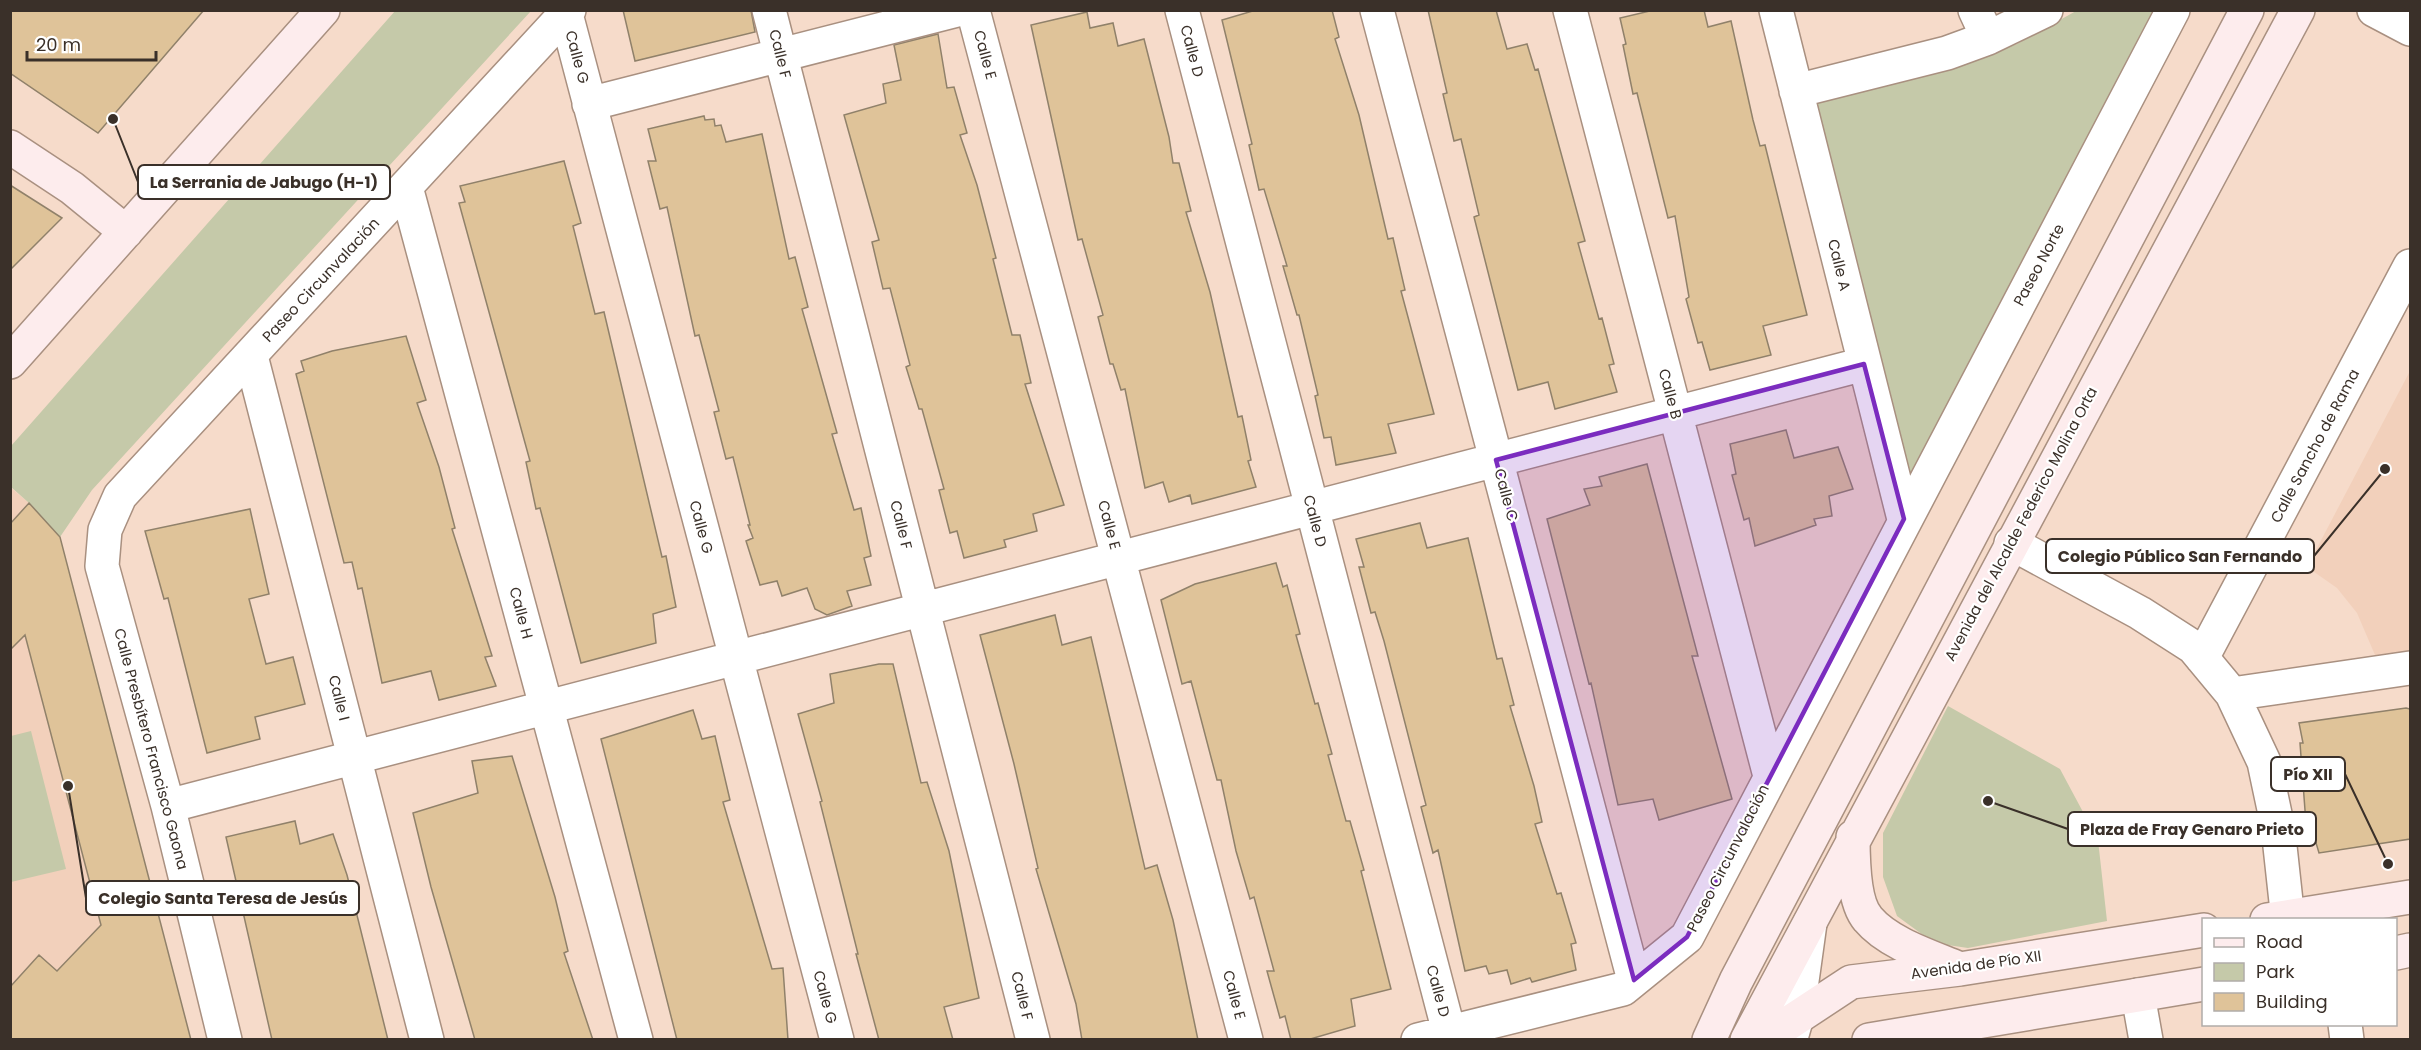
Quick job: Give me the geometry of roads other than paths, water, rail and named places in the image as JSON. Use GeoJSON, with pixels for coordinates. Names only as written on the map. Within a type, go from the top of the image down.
{"type":"FeatureCollection","features":[{"type":"Feature","properties":{"kind":"main road"},"geometry":{"type":"LineString","coordinates":[[10,362],[323,10]]}},
{"type":"Feature","properties":{"kind":"main road"},"geometry":{"type":"LineString","coordinates":[[1709,1040],[1736,981],[2247,10]]}},
{"type":"Feature","properties":{"kind":"main road","name":"Avenida del Alcalde Federico Molina Orta"},"geometry":{"type":"LineString","coordinates":[[1747,1040],[1853,836],[2298,10]]}},
{"type":"Feature","properties":{"kind":"main road"},"geometry":{"type":"LineString","coordinates":[[10,147],[72,188],[126,232]]}},
{"type":"Feature","properties":{"kind":"main road"},"geometry":{"type":"LineString","coordinates":[[1853,836],[1854,880],[1867,919],[1904,946],[1960,969]]}},
{"type":"Feature","properties":{"kind":"main road"},"geometry":{"type":"LineString","coordinates":[[2281,918],[2410,897]]}},
{"type":"Feature","properties":{"kind":"main road","name":"Avenida de Pío XII"},"geometry":{"type":"LineString","coordinates":[[1763,1040],[1794,1028],[1851,982],[1960,969],[2202,930]]}},
{"type":"Feature","properties":{"kind":"main road"},"geometry":{"type":"LineString","coordinates":[[1869,1040],[1963,1031],[2202,984]]}},
{"type":"Feature","properties":{"kind":"street","name":"Calle F"},"geometry":{"type":"LineString","coordinates":[[769,10],[1033,1040]]}},
{"type":"Feature","properties":{"kind":"street"},"geometry":{"type":"LineString","coordinates":[[589,104],[957,10]]}},
{"type":"Feature","properties":{"kind":"street","name":"Calle E"},"geometry":{"type":"LineString","coordinates":[[973,10],[1246,1040]]}},
{"type":"Feature","properties":{"kind":"street","name":"Calle D"},"geometry":{"type":"LineString","coordinates":[[1182,10],[1311,508],[1433,1036]]}},
{"type":"Feature","properties":{"kind":"street","name":"Calle C"},"geometry":{"type":"LineString","coordinates":[[1377,10],[1634,980]]}},
{"type":"Feature","properties":{"kind":"street","name":"Calle B"},"geometry":{"type":"LineString","coordinates":[[1570,10],[1770,776]]}},
{"type":"Feature","properties":{"kind":"street","name":"Calle A"},"geometry":{"type":"LineString","coordinates":[[1776,10],[1904,519]]}},
{"type":"Feature","properties":{"kind":"street"},"geometry":{"type":"LineString","coordinates":[[1796,91],[1947,53],[1982,24],[2046,10]]}},
{"type":"Feature","properties":{"kind":"street","name":"Paseo Norte"},"geometry":{"type":"LineString","coordinates":[[1904,519],[2173,10]]}},
{"type":"Feature","properties":{"kind":"street"},"geometry":{"type":"LineString","coordinates":[[2374,10],[2410,30]]}},
{"type":"Feature","properties":{"kind":"street","name":"Paseo Circunvalación"},"geometry":{"type":"LineString","coordinates":[[120,496],[567,12]]}},
{"type":"Feature","properties":{"kind":"street","name":"Calle G"},"geometry":{"type":"LineString","coordinates":[[567,12],[589,104],[837,1040]]}},
{"type":"Feature","properties":{"kind":"street","name":"Calle H"},"geometry":{"type":"LineString","coordinates":[[406,187],[636,1040]]}},
{"type":"Feature","properties":{"kind":"street","name":"Calle Sancho de Rama"},"geometry":{"type":"LineString","coordinates":[[2202,658],[2410,266]]}},
{"type":"Feature","properties":{"kind":"street","name":"Calle I"},"geometry":{"type":"LineString","coordinates":[[251,356],[427,1040]]}},
{"type":"Feature","properties":{"kind":"street"},"geometry":{"type":"LineString","coordinates":[[183,803],[1864,364]]}},
{"type":"Feature","properties":{"kind":"street","name":"Calle Presbítero Francisco Gaona"},"geometry":{"type":"LineString","coordinates":[[120,496],[105,530],[102,566],[183,803],[225,1040]]}},
{"type":"Feature","properties":{"kind":"street","name":"Paseo Circunvalación"},"geometry":{"type":"LineString","coordinates":[[1433,1036],[1623,989],[1687,937],[1904,519]]}},
{"type":"Feature","properties":{"kind":"street"},"geometry":{"type":"LineString","coordinates":[[2012,543],[2140,613],[2193,647],[2232,694],[2264,762],[2278,828],[2281,918]]}},
{"type":"Feature","properties":{"kind":"street"},"geometry":{"type":"LineString","coordinates":[[2232,694],[2410,668]]}},
{"type":"Feature","properties":{"kind":"street"},"geometry":{"type":"LineString","coordinates":[[1794,1028],[1811,915]]}},
{"type":"Feature","properties":{"kind":"street"},"geometry":{"type":"LineString","coordinates":[[2138,995],[2146,1040]]}},
{"type":"Feature","properties":{"kind":"place","name":"La Serrania de Jabugo (H-1)"},"geometry":{"type":"Point","coordinates":[113,119]}},
{"type":"Feature","properties":{"kind":"place","name":"Colegio Público San Fernando"},"geometry":{"type":"Point","coordinates":[2385,469]}},
{"type":"Feature","properties":{"kind":"place","name":"Colegio Santa Teresa de Jesús"},"geometry":{"type":"Point","coordinates":[68,786]}},
{"type":"Feature","properties":{"kind":"place","name":"Plaza de Fray Genaro Prieto"},"geometry":{"type":"Point","coordinates":[1988,801]}},
{"type":"Feature","properties":{"kind":"place","name":"Pío XII"},"geometry":{"type":"Point","coordinates":[2388,864]}}]}
